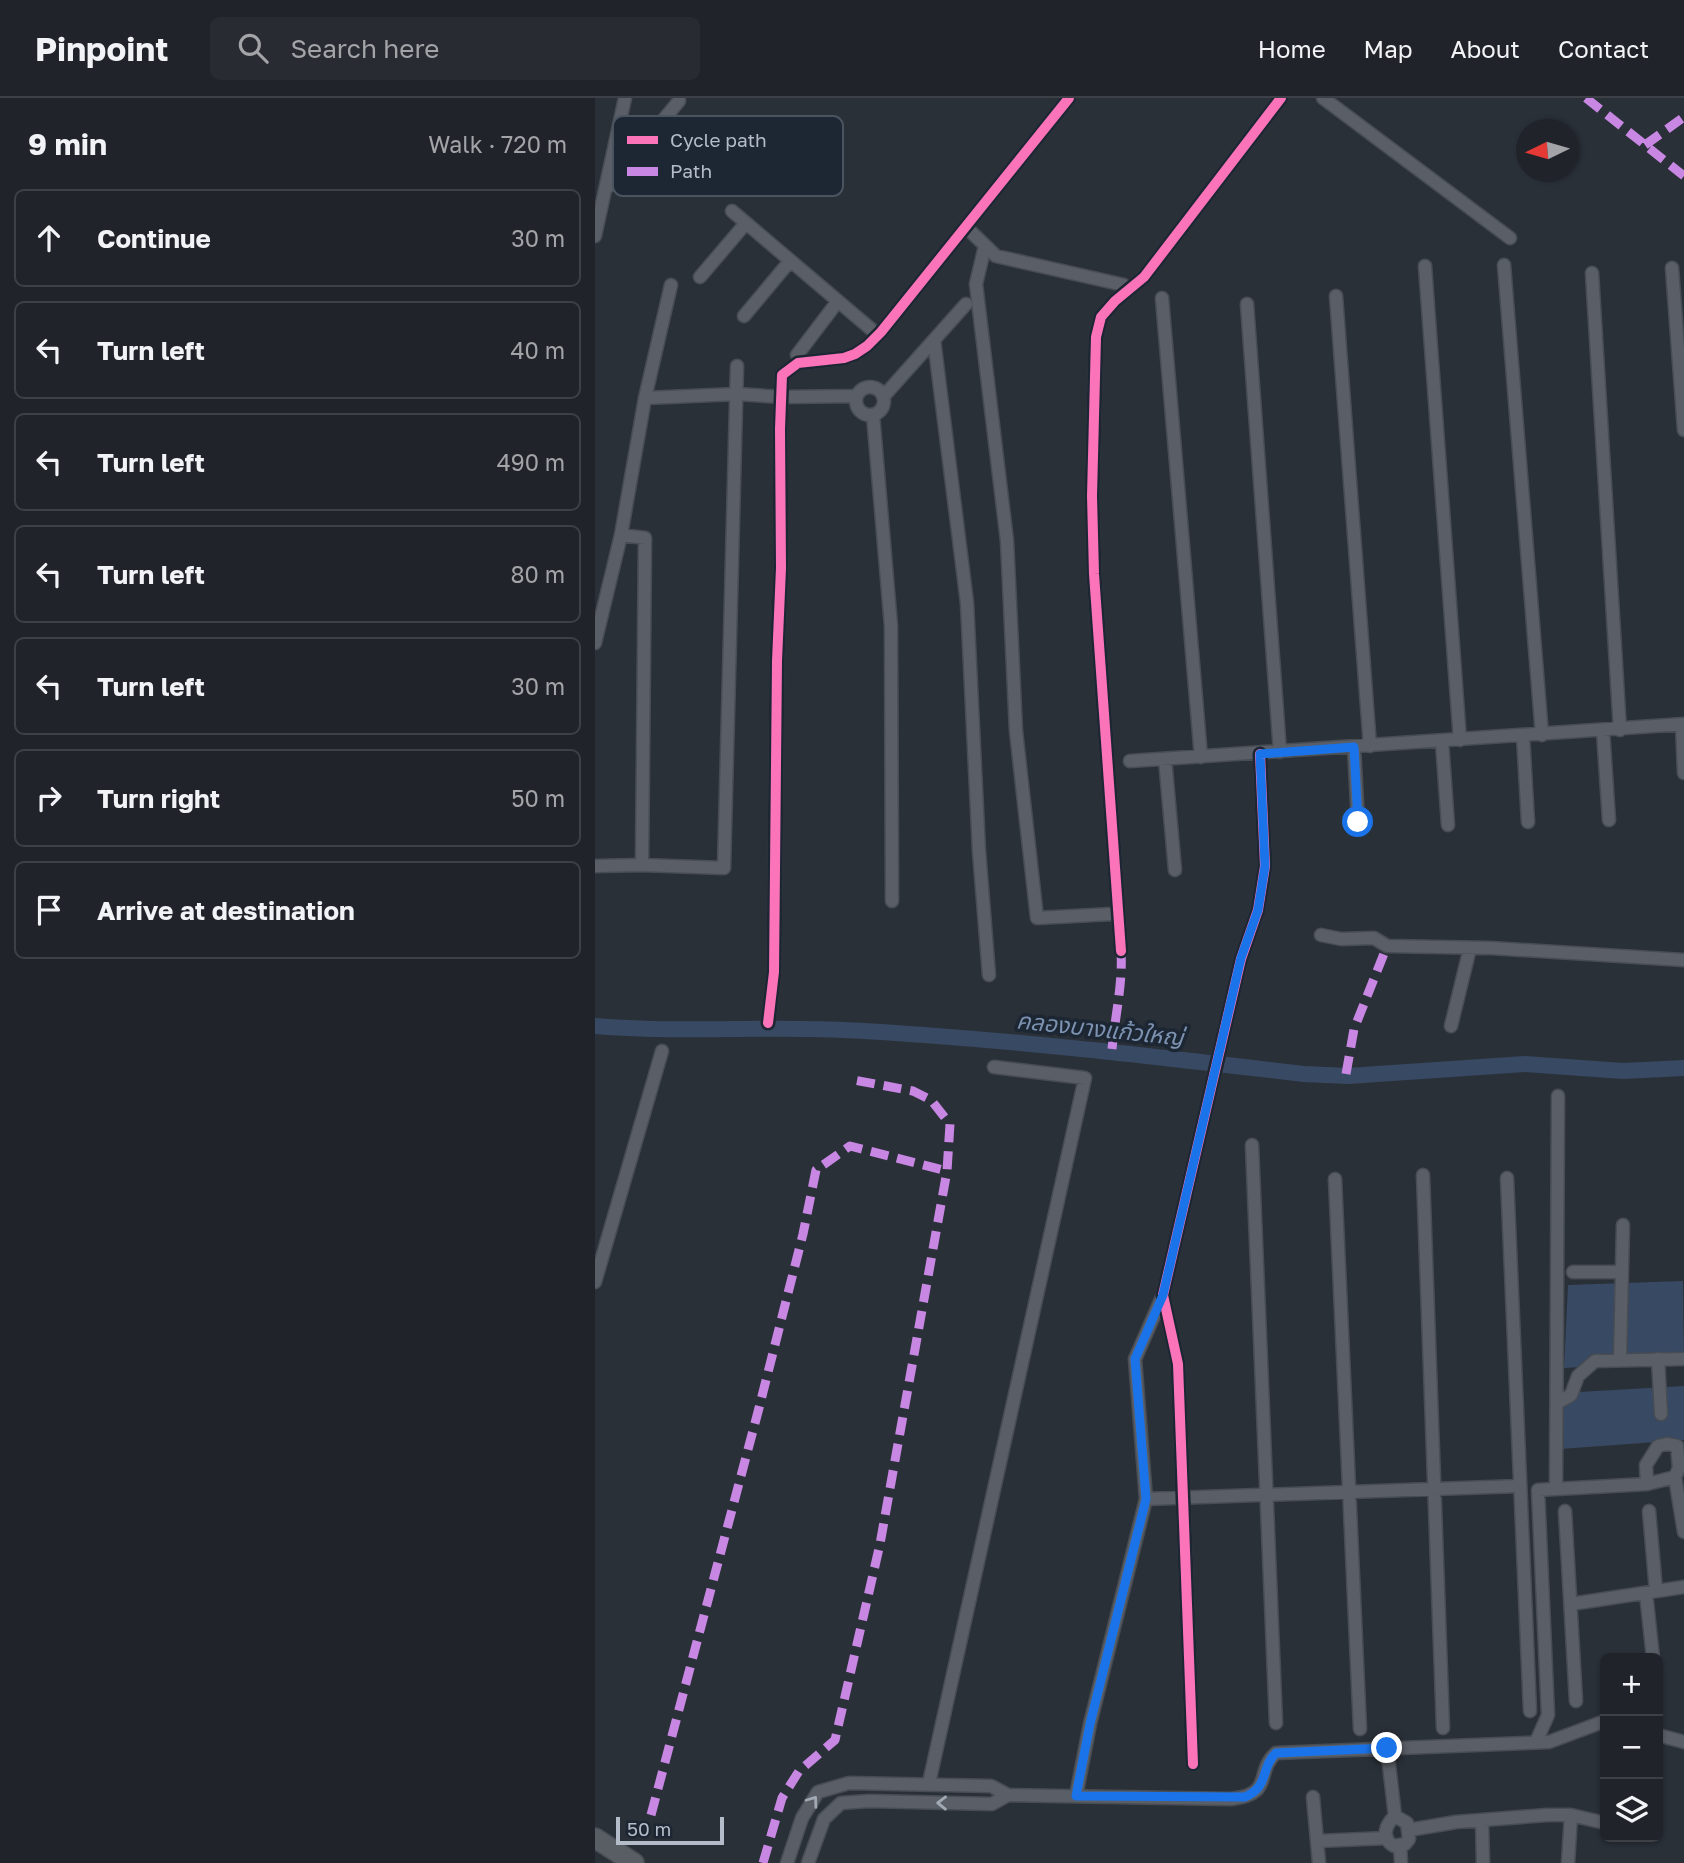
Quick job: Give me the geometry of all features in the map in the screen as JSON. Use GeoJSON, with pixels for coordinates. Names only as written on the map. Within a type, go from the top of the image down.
{"type":"FeatureCollection","features":[{"type":"Feature","properties":{"kind":"main road"},"geometry":{"type":"LineString","coordinates":[[595,1838],[634,1863]]}},
{"type":"Feature","properties":{"kind":"street"},"geometry":{"type":"LineString","coordinates":[[621,116],[625,98]]}},
{"type":"Feature","properties":{"kind":"street"},"geometry":{"type":"LineString","coordinates":[[768,1023],[774,972],[782,375],[798,363],[843,358],[867,346],[967,228],[1069,98]]}},
{"type":"Feature","properties":{"kind":"street"},"geometry":{"type":"LineString","coordinates":[[1121,951],[1094,574],[1092,496],[1096,337],[1101,317],[1115,301],[1145,277],[1281,98]]}},
{"type":"Feature","properties":{"kind":"street"},"geometry":{"type":"LineString","coordinates":[[1323,98],[1510,238]]}},
{"type":"Feature","properties":{"kind":"street"},"geometry":{"type":"LineString","coordinates":[[667,116],[679,101]]}},
{"type":"Feature","properties":{"kind":"street"},"geometry":{"type":"LineString","coordinates":[[595,236],[613,156]]}},
{"type":"Feature","properties":{"kind":"street"},"geometry":{"type":"LineString","coordinates":[[606,190],[613,181]]}},
{"type":"Feature","properties":{"kind":"street"},"geometry":{"type":"LineString","coordinates":[[731,211],[878,335]]}},
{"type":"Feature","properties":{"kind":"street"},"geometry":{"type":"LineString","coordinates":[[700,277],[746,223]]}},
{"type":"Feature","properties":{"kind":"street"},"geometry":{"type":"LineString","coordinates":[[967,228],[996,256],[1124,285]]}},
{"type":"Feature","properties":{"kind":"street"},"geometry":{"type":"LineString","coordinates":[[985,246],[976,284],[1007,541],[1016,731],[1037,918],[1112,914]]}},
{"type":"Feature","properties":{"kind":"street"},"geometry":{"type":"LineString","coordinates":[[744,316],[790,261]]}},
{"type":"Feature","properties":{"kind":"street"},"geometry":{"type":"LineString","coordinates":[[1504,265],[1542,735]]}},
{"type":"Feature","properties":{"kind":"street"},"geometry":{"type":"LineString","coordinates":[[1425,266],[1460,740]]}},
{"type":"Feature","properties":{"kind":"street"},"geometry":{"type":"LineString","coordinates":[[1672,268],[1684,430]]}},
{"type":"Feature","properties":{"kind":"street"},"geometry":{"type":"LineString","coordinates":[[1593,273],[1620,730]]}},
{"type":"Feature","properties":{"kind":"street"},"geometry":{"type":"LineString","coordinates":[[595,643],[621,535],[645,398],[671,285]]}},
{"type":"Feature","properties":{"kind":"street"},"geometry":{"type":"LineString","coordinates":[[1336,296],[1370,746]]}},
{"type":"Feature","properties":{"kind":"street"},"geometry":{"type":"LineString","coordinates":[[1162,298],[1201,757]]}},
{"type":"Feature","properties":{"kind":"street"},"geometry":{"type":"LineString","coordinates":[[797,355],[838,301]]}},
{"type":"Feature","properties":{"kind":"street"},"geometry":{"type":"LineString","coordinates":[[883,397],[881,392],[873,388],[863,389],[857,396],[857,405],[861,412],[873,415],[881,410],[883,397],[966,304]]}},
{"type":"Feature","properties":{"kind":"street"},"geometry":{"type":"LineString","coordinates":[[1247,304],[1280,752]]}},
{"type":"Feature","properties":{"kind":"street"},"geometry":{"type":"LineString","coordinates":[[934,340],[967,603],[979,851],[989,975]]}},
{"type":"Feature","properties":{"kind":"street"},"geometry":{"type":"LineString","coordinates":[[595,866],[724,868],[737,366]]}},
{"type":"Feature","properties":{"kind":"street"},"geometry":{"type":"LineString","coordinates":[[645,398],[737,394],[781,397],[857,396]]}},
{"type":"Feature","properties":{"kind":"street"},"geometry":{"type":"LineString","coordinates":[[873,415],[891,626],[892,901]]}},
{"type":"Feature","properties":{"kind":"street"},"geometry":{"type":"LineString","coordinates":[[621,535],[645,538],[642,865]]}},
{"type":"Feature","properties":{"kind":"street"},"geometry":{"type":"LineString","coordinates":[[1131,761],[1683,724],[1684,772]]}},
{"type":"Feature","properties":{"kind":"street"},"geometry":{"type":"LineString","coordinates":[[1603,731],[1609,820]]}},
{"type":"Feature","properties":{"kind":"street"},"geometry":{"type":"LineString","coordinates":[[1523,736],[1528,822]]}},
{"type":"Feature","properties":{"kind":"street"},"geometry":{"type":"LineString","coordinates":[[1442,741],[1448,825]]}},
{"type":"Feature","properties":{"kind":"street"},"geometry":{"type":"LineString","coordinates":[[1354,747],[1358,822]]}},
{"type":"Feature","properties":{"kind":"street"},"geometry":{"type":"LineString","coordinates":[[1076,1796],[1090,1724],[1146,1499],[1135,1359],[1163,1295],[1241,958],[1258,910],[1265,866],[1260,754]]}},
{"type":"Feature","properties":{"kind":"street"},"geometry":{"type":"LineString","coordinates":[[1165,759],[1175,870]]}},
{"type":"Feature","properties":{"kind":"street"},"geometry":{"type":"LineString","coordinates":[[1321,935],[1341,939],[1370,937],[1387,946],[1684,960]]}},
{"type":"Feature","properties":{"kind":"street"},"geometry":{"type":"LineString","coordinates":[[1451,1026],[1470,948]]}},
{"type":"Feature","properties":{"kind":"street"},"geometry":{"type":"LineString","coordinates":[[595,1282],[662,1051]]}},
{"type":"Feature","properties":{"kind":"street"},"geometry":{"type":"LineString","coordinates":[[929,1783],[1085,1078],[994,1067]]}},
{"type":"Feature","properties":{"kind":"street"},"geometry":{"type":"LineString","coordinates":[[1556,1489],[1558,1096]]}},
{"type":"Feature","properties":{"kind":"street"},"geometry":{"type":"LineString","coordinates":[[1252,1144],[1276,1723]]}},
{"type":"Feature","properties":{"kind":"street"},"geometry":{"type":"LineString","coordinates":[[1423,1175],[1443,1728]]}},
{"type":"Feature","properties":{"kind":"street"},"geometry":{"type":"LineString","coordinates":[[1507,1178],[1530,1712]]}},
{"type":"Feature","properties":{"kind":"street"},"geometry":{"type":"LineString","coordinates":[[1335,1179],[1360,1729]]}},
{"type":"Feature","properties":{"kind":"street"},"geometry":{"type":"LineString","coordinates":[[1620,1360],[1623,1225]]}},
{"type":"Feature","properties":{"kind":"street"},"geometry":{"type":"LineString","coordinates":[[1573,1272],[1622,1272]]}},
{"type":"Feature","properties":{"kind":"street"},"geometry":{"type":"LineString","coordinates":[[1163,1295],[1178,1364],[1193,1764]]}},
{"type":"Feature","properties":{"kind":"street"},"geometry":{"type":"LineString","coordinates":[[1658,1359],[1661,1414]]}},
{"type":"Feature","properties":{"kind":"street"},"geometry":{"type":"LineString","coordinates":[[1557,1404],[1571,1395],[1578,1376],[1595,1361],[1684,1359]]}},
{"type":"Feature","properties":{"kind":"street"},"geometry":{"type":"LineString","coordinates":[[1647,1484],[1646,1465],[1658,1446],[1680,1444],[1679,1468],[1675,1477],[1684,1532]]}},
{"type":"Feature","properties":{"kind":"street"},"geometry":{"type":"LineString","coordinates":[[1536,1742],[1548,1715],[1538,1490],[1647,1484],[1675,1477]]}},
{"type":"Feature","properties":{"kind":"street"},"geometry":{"type":"LineString","coordinates":[[1146,1499],[1520,1486]]}},
{"type":"Feature","properties":{"kind":"street"},"geometry":{"type":"LineString","coordinates":[[1565,1511],[1576,1701]]}},
{"type":"Feature","properties":{"kind":"street"},"geometry":{"type":"LineString","coordinates":[[1649,1511],[1653,1653]]}},
{"type":"Feature","properties":{"kind":"street"},"geometry":{"type":"LineString","coordinates":[[1571,1604],[1684,1587]]}},
{"type":"Feature","properties":{"kind":"street"},"geometry":{"type":"LineString","coordinates":[[1008,1794],[992,1804],[901,1801],[841,1803],[824,1819],[809,1861],[789,1859],[802,1818],[818,1792],[849,1783],[991,1786],[1008,1794],[1245,1797],[1257,1792],[1264,1779],[1269,1759],[1276,1753],[1549,1742],[1600,1723]]}},
{"type":"Feature","properties":{"kind":"street"},"geometry":{"type":"LineString","coordinates":[[1663,1736],[1684,1742]]}},
{"type":"Feature","properties":{"kind":"street"},"geometry":{"type":"LineString","coordinates":[[1387,1748],[1395,1816]]}},
{"type":"Feature","properties":{"kind":"street"},"geometry":{"type":"LineString","coordinates":[[901,1801],[904,1783]]}},
{"type":"Feature","properties":{"kind":"street"},"geometry":{"type":"LineString","coordinates":[[1313,1797],[1319,1863]]}},
{"type":"Feature","properties":{"kind":"street"},"geometry":{"type":"LineString","coordinates":[[1409,1830],[1457,1822],[1571,1815],[1600,1822]]}},
{"type":"Feature","properties":{"kind":"street"},"geometry":{"type":"LineString","coordinates":[[1569,1863],[1571,1815]]}},
{"type":"Feature","properties":{"kind":"street"},"geometry":{"type":"LineString","coordinates":[[1395,1816],[1407,1823],[1409,1839],[1394,1846],[1387,1838],[1386,1825],[1395,1816]]}},
{"type":"Feature","properties":{"kind":"street"},"geometry":{"type":"LineString","coordinates":[[1482,1820],[1483,1863]]}},
{"type":"Feature","properties":{"kind":"street"},"geometry":{"type":"LineString","coordinates":[[1318,1841],[1387,1838]]}},
{"type":"Feature","properties":{"kind":"street"},"geometry":{"type":"LineString","coordinates":[[1400,1845],[1401,1863]]}},
{"type":"Feature","properties":{"kind":"water"},"geometry":{"type":"Polygon","coordinates":[[[1683,1281],[1684,1361],[1564,1368],[1568,1285],[1683,1281]]]}},
{"type":"Feature","properties":{"kind":"water"},"geometry":{"type":"Polygon","coordinates":[[[1684,1386],[1684,1440],[1560,1449],[1561,1393],[1684,1386]]]}},
{"type":"Feature","properties":{"kind":"waterway","name":"คลองบางแก้วใหญ่"},"geometry":{"type":"LineString","coordinates":[[595,1026],[902,1033],[1074,1048],[1304,1074],[1348,1076],[1525,1064],[1623,1071],[1684,1068]]}},
{"type":"Feature","properties":{"kind":"marked path"},"geometry":{"type":"LineString","coordinates":[[1586,98],[1684,176]]}},
{"type":"Feature","properties":{"kind":"marked path"},"geometry":{"type":"LineString","coordinates":[[1645,145],[1684,117]]}},
{"type":"Feature","properties":{"kind":"marked path"},"geometry":{"type":"LineString","coordinates":[[1346,1074],[1354,1029],[1387,946]]}},
{"type":"Feature","properties":{"kind":"marked path"},"geometry":{"type":"LineString","coordinates":[[1112,1049],[1120,988],[1121,951]]}},
{"type":"Feature","properties":{"kind":"marked path"},"geometry":{"type":"LineString","coordinates":[[763,1863],[782,1798],[799,1771],[835,1740],[880,1544],[947,1171],[950,1124],[931,1100],[913,1091],[854,1080]]}},
{"type":"Feature","properties":{"kind":"marked path"},"geometry":{"type":"LineString","coordinates":[[651,1815],[759,1408],[803,1234],[816,1170],[850,1146],[947,1171]]}},
{"type":"Feature","properties":{"kind":"cycle path"},"geometry":{"type":"LineString","coordinates":[[768,1023],[774,972],[782,375],[798,363],[844,358],[867,346],[1069,98]]}},
{"type":"Feature","properties":{"kind":"cycle path"},"geometry":{"type":"LineString","coordinates":[[1121,951],[1094,574],[1092,496],[1096,337],[1101,317],[1115,301],[1144,277],[1281,98]]}},
{"type":"Feature","properties":{"kind":"cycle path"},"geometry":{"type":"LineString","coordinates":[[1193,1764],[1178,1364],[1163,1295],[1241,959],[1258,910],[1265,866],[1260,754]]}},
{"type":"Feature","properties":{"kind":"route"},"geometry":{"type":"LineString","coordinates":[[1358,822],[1354,747],[1260,754],[1265,866],[1258,910],[1241,958],[1163,1295],[1135,1359],[1146,1499],[1090,1724],[1076,1796],[1245,1797],[1257,1792],[1267,1771],[1269,1759],[1276,1753],[1387,1748]]}}]}
